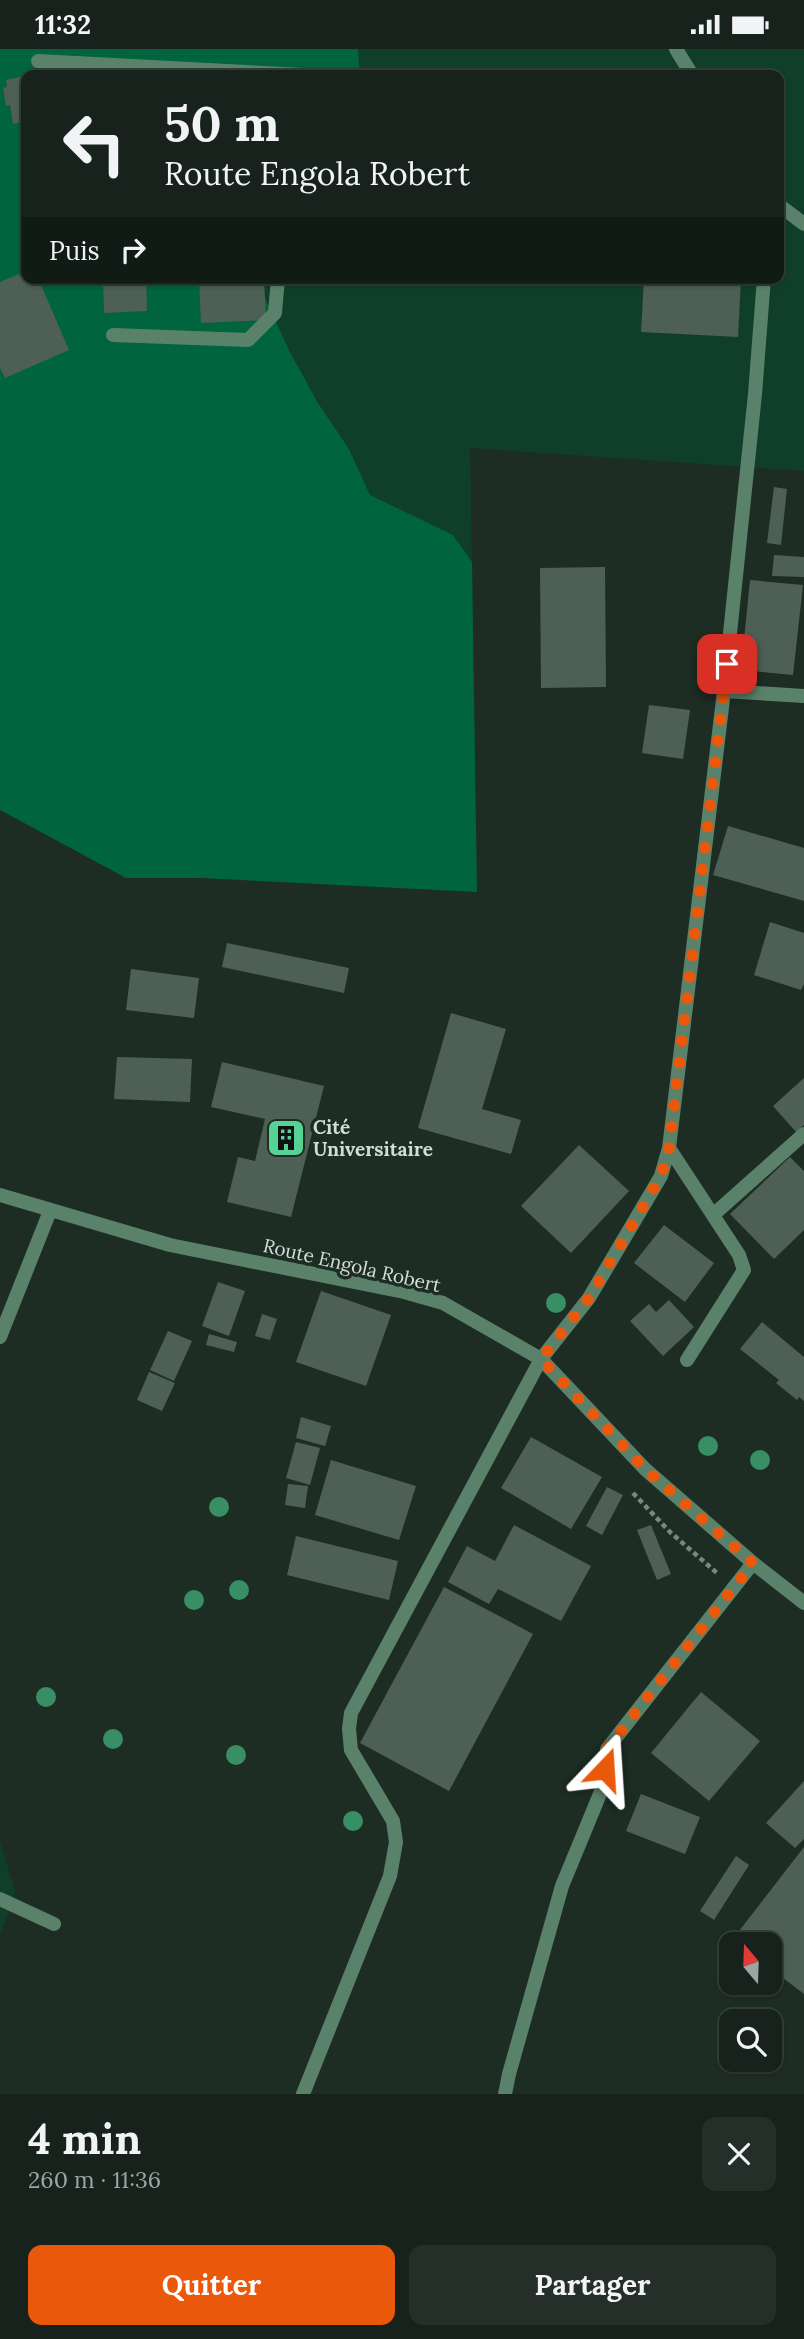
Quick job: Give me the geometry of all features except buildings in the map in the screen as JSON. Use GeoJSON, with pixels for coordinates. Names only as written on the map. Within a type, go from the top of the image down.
{"type":"FeatureCollection","features":[{"type":"Feature","properties":{"kind":"street"},"geometry":{"type":"LineString","coordinates":[[676,49],[689,70]]}},
{"type":"Feature","properties":{"kind":"street"},"geometry":{"type":"LineString","coordinates":[[38,61],[204,70]]}},
{"type":"Feature","properties":{"kind":"street"},"geometry":{"type":"LineString","coordinates":[[784,213],[804,224]]}},
{"type":"Feature","properties":{"kind":"street"},"geometry":{"type":"LineString","coordinates":[[113,335],[248,340],[275,313],[277,284]]}},
{"type":"Feature","properties":{"kind":"street"},"geometry":{"type":"LineString","coordinates":[[303,2094],[390,1876],[396,1842],[393,1821],[351,1750],[351,1713],[541,1359],[589,1298],[661,1176],[669,1148],[724,691],[755,394],[763,284]]}},
{"type":"Feature","properties":{"kind":"street"},"geometry":{"type":"LineString","coordinates":[[724,691],[804,696]]}},
{"type":"Feature","properties":{"kind":"street"},"geometry":{"type":"LineString","coordinates":[[713,1215],[804,1134]]}},
{"type":"Feature","properties":{"kind":"street"},"geometry":{"type":"LineString","coordinates":[[669,1148],[739,1255],[744,1270],[687,1360]]}},
{"type":"Feature","properties":{"kind":"street","name":"Route Engola Robert"},"geometry":{"type":"LineString","coordinates":[[0,1195],[170,1245],[404,1292],[443,1303],[541,1359],[645,1469],[753,1563],[802,1598]]}},
{"type":"Feature","properties":{"kind":"street"},"geometry":{"type":"LineString","coordinates":[[0,1337],[50,1211]]}},
{"type":"Feature","properties":{"kind":"street"},"geometry":{"type":"LineString","coordinates":[[505,2094],[562,1886],[602,1789],[607,1749],[753,1563]]}},
{"type":"Feature","properties":{"kind":"street"},"geometry":{"type":"LineString","coordinates":[[0,1899],[54,1924]]}},
{"type":"Feature","properties":{"kind":"path"},"geometry":{"type":"LineString","coordinates":[[633,1493],[670,1532],[734,1587]]}},
{"type":"Feature","properties":{"kind":"green space"},"geometry":{"type":"Polygon","coordinates":[[[0,49],[358,49],[360,70],[21,70],[21,284],[271,284],[259,285],[290,352],[318,403],[349,449],[370,495],[453,535],[472,562],[477,892],[202,878],[126,878],[0,810],[0,49]]]}},
{"type":"Feature","properties":{"kind":"green space"},"geometry":{"type":"Polygon","coordinates":[[[358,49],[804,49],[804,471],[470,448],[472,562],[453,535],[370,496],[349,449],[318,403],[290,352],[259,285],[784,284],[784,70],[360,70],[358,49]]]}},
{"type":"Feature","properties":{"kind":"green space"},"geometry":{"type":"Polygon","coordinates":[[[0,1842],[15,1891],[0,1936],[0,1842]]]}},
{"type":"Feature","properties":{"kind":"place","name":"Cité Universitaire"},"geometry":{"type":"Point","coordinates":[286,1138]}},
{"type":"Feature","properties":{"kind":"route"},"geometry":{"type":"LineString","coordinates":[[605,1769],[607,1749],[753,1563],[645,1469],[541,1359],[589,1298],[661,1176],[669,1148],[727,664]]}}]}
